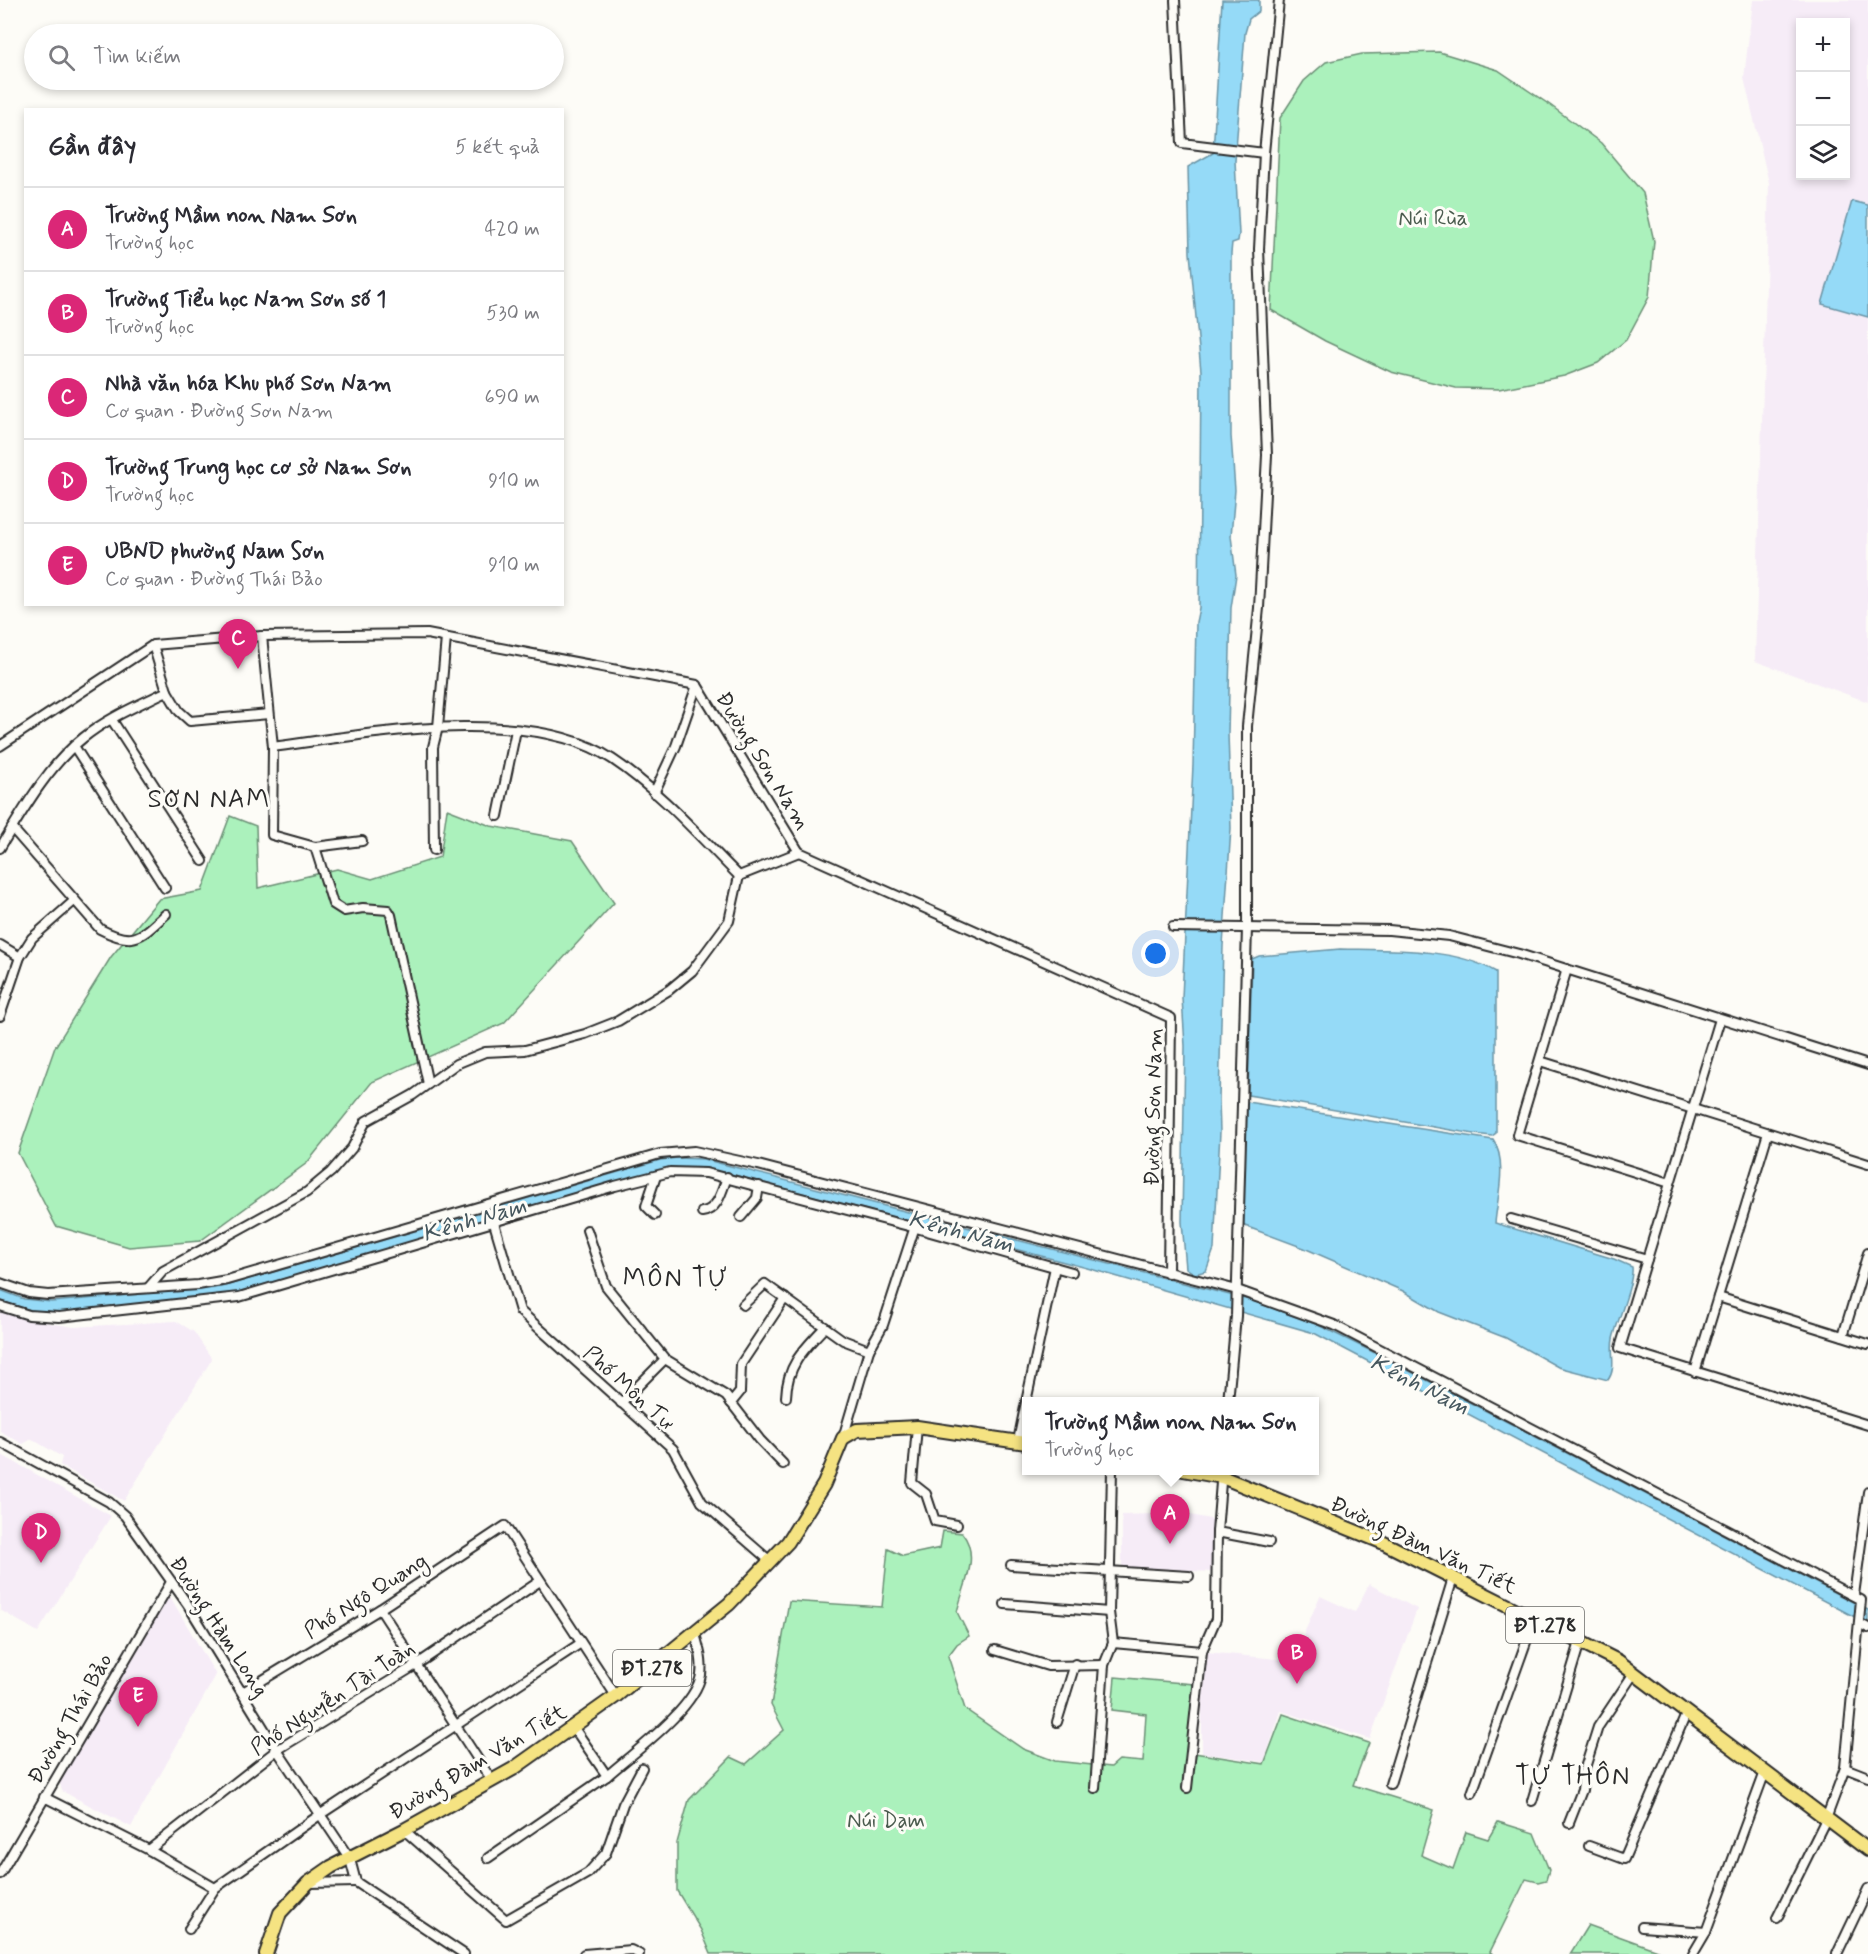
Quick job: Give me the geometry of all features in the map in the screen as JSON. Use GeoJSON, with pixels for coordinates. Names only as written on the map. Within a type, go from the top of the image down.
{"type":"FeatureCollection","features":[{"type":"Feature","properties":{"kind":"main road"},"geometry":{"type":"LineString","coordinates":[[843,1438],[857,1430],[917,1427],[1022,1442]]}},
{"type":"Feature","properties":{"kind":"main road","name":"Đường Đàm Văn Tiết"},"geometry":{"type":"LineString","coordinates":[[266,1954],[280,1913],[309,1883],[331,1868],[492,1781],[574,1728],[695,1634],[788,1542],[824,1484],[843,1438]]}},
{"type":"Feature","properties":{"kind":"main road","name":"Đường Đàm Văn Tiết"},"geometry":{"type":"LineString","coordinates":[[1224,1475],[1384,1543],[1581,1642],[1634,1673],[1868,1850]]}},
{"type":"Feature","properties":{"kind":"street"},"geometry":{"type":"LineString","coordinates":[[1175,0],[1182,143],[1264,153]]}},
{"type":"Feature","properties":{"kind":"street"},"geometry":{"type":"LineString","coordinates":[[1228,1397],[1237,1290],[1247,726],[1259,608],[1267,455],[1259,249],[1264,153],[1279,0]]}},
{"type":"Feature","properties":{"kind":"street","name":"Đường Sơn Nam"},"geometry":{"type":"LineString","coordinates":[[0,746],[153,645],[262,636],[427,634],[697,685],[799,852],[1171,1018],[1167,1273]]}},
{"type":"Feature","properties":{"kind":"street"},"geometry":{"type":"LineString","coordinates":[[262,636],[273,747],[272,835],[315,847],[362,842]]}},
{"type":"Feature","properties":{"kind":"street"},"geometry":{"type":"LineString","coordinates":[[434,850],[433,747],[438,727],[446,638]]}},
{"type":"Feature","properties":{"kind":"street"},"geometry":{"type":"LineString","coordinates":[[153,645],[167,691],[179,711],[190,721],[269,714]]}},
{"type":"Feature","properties":{"kind":"street"},"geometry":{"type":"LineString","coordinates":[[654,793],[676,746],[697,685]]}},
{"type":"Feature","properties":{"kind":"street"},"geometry":{"type":"LineString","coordinates":[[0,848],[49,774],[74,746],[112,720],[167,691]]}},
{"type":"Feature","properties":{"kind":"street"},"geometry":{"type":"LineString","coordinates":[[112,720],[203,861]]}},
{"type":"Feature","properties":{"kind":"street"},"geometry":{"type":"LineString","coordinates":[[273,747],[438,727],[516,729],[586,746],[612,759],[654,793],[739,876]]}},
{"type":"Feature","properties":{"kind":"street"},"geometry":{"type":"LineString","coordinates":[[498,816],[516,729]]}},
{"type":"Feature","properties":{"kind":"street"},"geometry":{"type":"LineString","coordinates":[[74,746],[165,888]]}},
{"type":"Feature","properties":{"kind":"street"},"geometry":{"type":"LineString","coordinates":[[12,828],[100,929],[123,939],[141,936],[166,914]]}},
{"type":"Feature","properties":{"kind":"street"},"geometry":{"type":"LineString","coordinates":[[315,847],[333,904],[338,909],[344,911],[381,908],[388,910],[392,915],[428,1084]]}},
{"type":"Feature","properties":{"kind":"street"},"geometry":{"type":"LineString","coordinates":[[739,876],[799,852]]}},
{"type":"Feature","properties":{"kind":"street"},"geometry":{"type":"LineString","coordinates":[[149,1287],[163,1271],[307,1192],[331,1172],[352,1148],[366,1121],[428,1084],[456,1064],[485,1052],[525,1050],[585,1034],[618,1021],[669,990],[692,971],[723,931],[729,921],[739,876]]}},
{"type":"Feature","properties":{"kind":"street"},"geometry":{"type":"LineString","coordinates":[[0,1016],[20,957],[32,938],[74,901]]}},
{"type":"Feature","properties":{"kind":"street"},"geometry":{"type":"LineString","coordinates":[[1173,927],[1421,932],[1490,946],[1868,1065]]}},
{"type":"Feature","properties":{"kind":"street"},"geometry":{"type":"LineString","coordinates":[[0,945],[20,957]]}},
{"type":"Feature","properties":{"kind":"street"},"geometry":{"type":"LineString","coordinates":[[1567,969],[1517,1135],[1670,1183]]}},
{"type":"Feature","properties":{"kind":"street"},"geometry":{"type":"LineString","coordinates":[[1720,1019],[1620,1348],[1868,1425]]}},
{"type":"Feature","properties":{"kind":"street"},"geometry":{"type":"LineString","coordinates":[[1540,1061],[1868,1164]]}},
{"type":"Feature","properties":{"kind":"street"},"geometry":{"type":"LineString","coordinates":[[1695,1372],[1768,1133]]}},
{"type":"Feature","properties":{"kind":"street"},"geometry":{"type":"LineString","coordinates":[[0,1283],[29,1293],[48,1295],[212,1283],[677,1150],[722,1156],[1237,1290],[1334,1325],[1857,1598]]}},
{"type":"Feature","properties":{"kind":"street"},"geometry":{"type":"LineString","coordinates":[[0,1306],[29,1315],[58,1317],[239,1297],[656,1176],[694,1171],[727,1177],[1072,1272]]}},
{"type":"Feature","properties":{"kind":"street"},"geometry":{"type":"LineString","coordinates":[[655,1215],[646,1206],[656,1176]]}},
{"type":"Feature","properties":{"kind":"street"},"geometry":{"type":"LineString","coordinates":[[702,1212],[714,1207],[727,1177]]}},
{"type":"Feature","properties":{"kind":"street"},"geometry":{"type":"LineString","coordinates":[[741,1217],[757,1197],[759,1186]]}},
{"type":"Feature","properties":{"kind":"street"},"geometry":{"type":"LineString","coordinates":[[843,1438],[869,1350],[883,1325],[921,1208]]}},
{"type":"Feature","properties":{"kind":"street"},"geometry":{"type":"LineString","coordinates":[[1511,1219],[1647,1259]]}},
{"type":"Feature","properties":{"kind":"street","name":"Phố Môn Tự"},"geometry":{"type":"LineString","coordinates":[[494,1223],[520,1311],[673,1449],[702,1502],[770,1561]]}},
{"type":"Feature","properties":{"kind":"street"},"geometry":{"type":"LineString","coordinates":[[587,1230],[606,1286],[665,1359],[726,1396],[760,1440],[783,1464]]}},
{"type":"Feature","properties":{"kind":"street"},"geometry":{"type":"LineString","coordinates":[[1843,1336],[1868,1253]]}},
{"type":"Feature","properties":{"kind":"street"},"geometry":{"type":"LineString","coordinates":[[1027,1397],[1055,1267]]}},
{"type":"Feature","properties":{"kind":"street"},"geometry":{"type":"LineString","coordinates":[[743,1305],[765,1284],[843,1340],[869,1350]]}},
{"type":"Feature","properties":{"kind":"street"},"geometry":{"type":"LineString","coordinates":[[1718,1297],[1868,1344]]}},
{"type":"Feature","properties":{"kind":"street"},"geometry":{"type":"LineString","coordinates":[[731,1403],[740,1392],[741,1364],[786,1298]]}},
{"type":"Feature","properties":{"kind":"street"},"geometry":{"type":"LineString","coordinates":[[786,1397],[786,1379],[792,1365],[825,1327]]}},
{"type":"Feature","properties":{"kind":"street"},"geometry":{"type":"LineString","coordinates":[[621,1403],[665,1359]]}},
{"type":"Feature","properties":{"kind":"street"},"geometry":{"type":"LineString","coordinates":[[917,1427],[912,1483],[926,1494],[935,1521],[957,1525]]}},
{"type":"Feature","properties":{"kind":"street","name":"Đường Hàm Long"},"geometry":{"type":"LineString","coordinates":[[0,1442],[109,1502],[132,1524],[350,1859],[356,1882]]}},
{"type":"Feature","properties":{"kind":"street"},"geometry":{"type":"LineString","coordinates":[[1095,1788],[1104,1665],[1113,1643],[1109,1612],[1112,1475]]}},
{"type":"Feature","properties":{"kind":"street"},"geometry":{"type":"LineString","coordinates":[[1187,1788],[1202,1651],[1216,1619],[1217,1532],[1222,1475]]}},
{"type":"Feature","properties":{"kind":"street"},"geometry":{"type":"LineString","coordinates":[[1777,1918],[1826,1819],[1845,1768],[1859,1623],[1857,1598],[1868,1492]]}},
{"type":"Feature","properties":{"kind":"street","name":"Phố Ngô Quang"},"geometry":{"type":"LineString","coordinates":[[243,1692],[380,1609],[505,1526],[540,1581]]}},
{"type":"Feature","properties":{"kind":"street"},"geometry":{"type":"LineString","coordinates":[[1217,1532],[1269,1542]]}},
{"type":"Feature","properties":{"kind":"street"},"geometry":{"type":"LineString","coordinates":[[1011,1565],[1190,1576]]}},
{"type":"Feature","properties":{"kind":"street"},"geometry":{"type":"LineString","coordinates":[[1390,1784],[1453,1578]]}},
{"type":"Feature","properties":{"kind":"street"},"geometry":{"type":"LineString","coordinates":[[540,1581],[616,1696]]}},
{"type":"Feature","properties":{"kind":"street","name":"Phố Nguyễn Tài Toàn"},"geometry":{"type":"LineString","coordinates":[[149,1850],[277,1750],[416,1665],[540,1581]]}},
{"type":"Feature","properties":{"kind":"street","name":"Đường Thái Bảo"},"geometry":{"type":"LineString","coordinates":[[0,1874],[171,1582]]}},
{"type":"Feature","properties":{"kind":"street"},"geometry":{"type":"LineString","coordinates":[[1005,1604],[1109,1612]]}},
{"type":"Feature","properties":{"kind":"street"},"geometry":{"type":"LineString","coordinates":[[380,1609],[492,1781]]}},
{"type":"Feature","properties":{"kind":"street"},"geometry":{"type":"LineString","coordinates":[[1472,1793],[1534,1620]]}},
{"type":"Feature","properties":{"kind":"street"},"geometry":{"type":"LineString","coordinates":[[1859,1623],[1868,1628]]}},
{"type":"Feature","properties":{"kind":"street"},"geometry":{"type":"LineString","coordinates":[[488,1858],[607,1776],[690,1702],[700,1676],[702,1660],[695,1634]]}},
{"type":"Feature","properties":{"kind":"street"},"geometry":{"type":"LineString","coordinates":[[1532,1801],[1581,1642]]}},
{"type":"Feature","properties":{"kind":"street"},"geometry":{"type":"LineString","coordinates":[[189,1929],[215,1888],[321,1814],[457,1727],[581,1643]]}},
{"type":"Feature","properties":{"kind":"street"},"geometry":{"type":"LineString","coordinates":[[1113,1643],[1202,1651]]}},
{"type":"Feature","properties":{"kind":"street"},"geometry":{"type":"LineString","coordinates":[[996,1650],[1047,1666],[1104,1665]]}},
{"type":"Feature","properties":{"kind":"street"},"geometry":{"type":"LineString","coordinates":[[1058,1722],[1075,1664]]}},
{"type":"Feature","properties":{"kind":"street"},"geometry":{"type":"LineString","coordinates":[[1569,1823],[1582,1790],[1584,1771],[1598,1727],[1634,1673]]}},
{"type":"Feature","properties":{"kind":"street"},"geometry":{"type":"LineString","coordinates":[[1589,1846],[1624,1859],[1687,1712]]}},
{"type":"Feature","properties":{"kind":"street"},"geometry":{"type":"LineString","coordinates":[[574,1728],[607,1776]]}},
{"type":"Feature","properties":{"kind":"street"},"geometry":{"type":"LineString","coordinates":[[404,1830],[506,1920],[588,1873],[606,1853],[623,1804],[642,1768]]}},
{"type":"Feature","properties":{"kind":"street"},"geometry":{"type":"LineString","coordinates":[[1845,1768],[1868,1777]]}},
{"type":"Feature","properties":{"kind":"street"},"geometry":{"type":"LineString","coordinates":[[1693,1954],[1706,1932],[1764,1772]]}},
{"type":"Feature","properties":{"kind":"street"},"geometry":{"type":"LineString","coordinates":[[44,1797],[149,1850],[215,1888]]}},
{"type":"Feature","properties":{"kind":"street"},"geometry":{"type":"LineString","coordinates":[[309,1883],[356,1882],[464,1954]]}},
{"type":"Feature","properties":{"kind":"street"},"geometry":{"type":"LineString","coordinates":[[1837,1954],[1868,1889]]}},
{"type":"Feature","properties":{"kind":"street"},"geometry":{"type":"LineString","coordinates":[[1642,1928],[1706,1932]]}},
{"type":"Feature","properties":{"kind":"street"},"geometry":{"type":"LineString","coordinates":[[584,1954],[631,1950],[639,1954]]}},
{"type":"Feature","properties":{"kind":"shaded area"},"geometry":{"type":"Polygon","coordinates":[[[1753,0],[1868,0],[1868,702],[1755,661],[1769,183],[1744,78],[1753,0]]]}},
{"type":"Feature","properties":{"kind":"shaded area"},"geometry":{"type":"Polygon","coordinates":[[[0,1309],[25,1319],[74,1327],[176,1321],[194,1332],[212,1359],[124,1501],[60,1465],[62,1457],[32,1439],[23,1444],[0,1431],[0,1309]]]}},
{"type":"Feature","properties":{"kind":"shaded area"},"geometry":{"type":"Polygon","coordinates":[[[0,1454],[111,1516],[38,1632],[0,1610],[0,1454]]]}},
{"type":"Feature","properties":{"kind":"shaded area"},"geometry":{"type":"Polygon","coordinates":[[[1181,1513],[1220,1521],[1213,1572],[1122,1568],[1122,1515],[1181,1513]]]}},
{"type":"Feature","properties":{"kind":"shaded area"},"geometry":{"type":"Polygon","coordinates":[[[1369,1584],[1417,1609],[1370,1739],[1281,1711],[1264,1762],[1202,1753],[1202,1706],[1207,1652],[1296,1661],[1306,1628],[1320,1596],[1355,1612],[1369,1584]]]}},
{"type":"Feature","properties":{"kind":"shaded area"},"geometry":{"type":"Polygon","coordinates":[[[168,1593],[216,1675],[131,1827],[62,1791],[59,1780],[168,1593]]]}},
{"type":"Feature","properties":{"kind":"green space","name":"Núi Rùa"},"geometry":{"type":"Polygon","coordinates":[[[1439,52],[1498,70],[1550,105],[1601,143],[1643,193],[1654,241],[1649,297],[1626,340],[1598,363],[1564,376],[1499,389],[1456,388],[1391,372],[1325,341],[1271,310],[1280,118],[1304,81],[1326,62],[1362,54],[1439,52]]]}},
{"type":"Feature","properties":{"kind":"green space"},"geometry":{"type":"Polygon","coordinates":[[[447,809],[491,826],[572,841],[614,903],[504,1023],[372,1082],[307,1163],[200,1241],[129,1247],[56,1226],[18,1153],[55,1047],[111,957],[159,899],[202,891],[230,816],[256,826],[258,888],[337,869],[372,879],[440,857],[447,809]]]}},
{"type":"Feature","properties":{"kind":"green space","name":"Núi Dạm"},"geometry":{"type":"Polygon","coordinates":[[[943,1531],[962,1533],[970,1551],[969,1571],[957,1612],[969,1636],[957,1644],[948,1656],[965,1709],[1023,1749],[1055,1761],[1111,1767],[1119,1760],[1143,1762],[1146,1714],[1112,1710],[1115,1677],[1194,1684],[1188,1752],[1264,1764],[1283,1714],[1369,1743],[1353,1785],[1434,1810],[1421,1855],[1453,1869],[1466,1832],[1488,1839],[1498,1822],[1534,1833],[1549,1870],[1546,1880],[1538,1882],[1526,1879],[1490,1952],[1493,1954],[711,1954],[701,1930],[677,1891],[677,1843],[689,1800],[731,1757],[746,1764],[784,1730],[771,1705],[789,1601],[882,1607],[888,1549],[903,1556],[940,1548],[943,1531]]]}},
{"type":"Feature","properties":{"kind":"green space"},"geometry":{"type":"Polygon","coordinates":[[[1588,1925],[1668,1954],[1570,1954],[1588,1925]]]}},
{"type":"Feature","properties":{"kind":"water"},"geometry":{"type":"Polygon","coordinates":[[[1222,0],[1259,0],[1259,11],[1249,19],[1245,33],[1235,161],[1239,234],[1238,241],[1232,243],[1231,253],[1231,436],[1235,490],[1231,536],[1236,575],[1231,608],[1228,733],[1231,828],[1223,946],[1220,1132],[1214,1249],[1206,1271],[1195,1274],[1186,1268],[1182,1222],[1185,1046],[1182,998],[1193,765],[1196,622],[1199,608],[1201,371],[1190,253],[1188,167],[1213,153],[1222,0]]]}},
{"type":"Feature","properties":{"kind":"water"},"geometry":{"type":"Polygon","coordinates":[[[1852,201],[1868,205],[1868,317],[1822,304],[1852,201]]]}},
{"type":"Feature","properties":{"kind":"water"},"geometry":{"type":"Polygon","coordinates":[[[1340,949],[1420,951],[1441,954],[1461,958],[1496,972],[1496,1133],[1492,1136],[1474,1134],[1248,1095],[1252,959],[1259,956],[1340,949]]]}},
{"type":"Feature","properties":{"kind":"water"},"geometry":{"type":"Polygon","coordinates":[[[1245,1103],[1493,1140],[1500,1158],[1501,1169],[1495,1223],[1614,1259],[1632,1267],[1628,1292],[1613,1339],[1613,1365],[1608,1380],[1558,1367],[1506,1338],[1439,1312],[1403,1291],[1304,1248],[1245,1226],[1242,1223],[1245,1103]]]}},
{"type":"Feature","properties":{"kind":"water","name":"Kênh Nam"},"geometry":{"type":"Polygon","coordinates":[[[703,1159],[1253,1301],[1318,1325],[1868,1610],[1868,1624],[1314,1333],[1087,1268],[726,1173],[696,1168],[670,1168],[224,1296],[58,1313],[34,1311],[0,1301],[0,1290],[24,1299],[51,1302],[221,1287],[660,1160],[703,1159]]]}},
{"type":"Feature","properties":{"kind":"place","name":"Nhà văn hóa Khu phố Sơn Nam"},"geometry":{"type":"Point","coordinates":[238,669]}},
{"type":"Feature","properties":{"kind":"place","name":"Trường Mầm non Nam Sơn"},"geometry":{"type":"Point","coordinates":[1170,1544]}},
{"type":"Feature","properties":{"kind":"place","name":"Trường Trung học cơ sở Nam Sơn"},"geometry":{"type":"Point","coordinates":[41,1563]}},
{"type":"Feature","properties":{"kind":"place","name":"Trường Tiểu học Nam Sơn số 1"},"geometry":{"type":"Point","coordinates":[1297,1684]}},
{"type":"Feature","properties":{"kind":"place","name":"UBND phường Nam Sơn"},"geometry":{"type":"Point","coordinates":[138,1727]}},
{"type":"Feature","properties":{"kind":"district","name":"SƠN NAM"},"geometry":{"type":"Point","coordinates":[209,798]}},
{"type":"Feature","properties":{"kind":"district","name":"MÔN TỰ"},"geometry":{"type":"Point","coordinates":[676,1277]}},
{"type":"Feature","properties":{"kind":"district","name":"TỰ THÔN"},"geometry":{"type":"Point","coordinates":[1573,1775]}}]}
